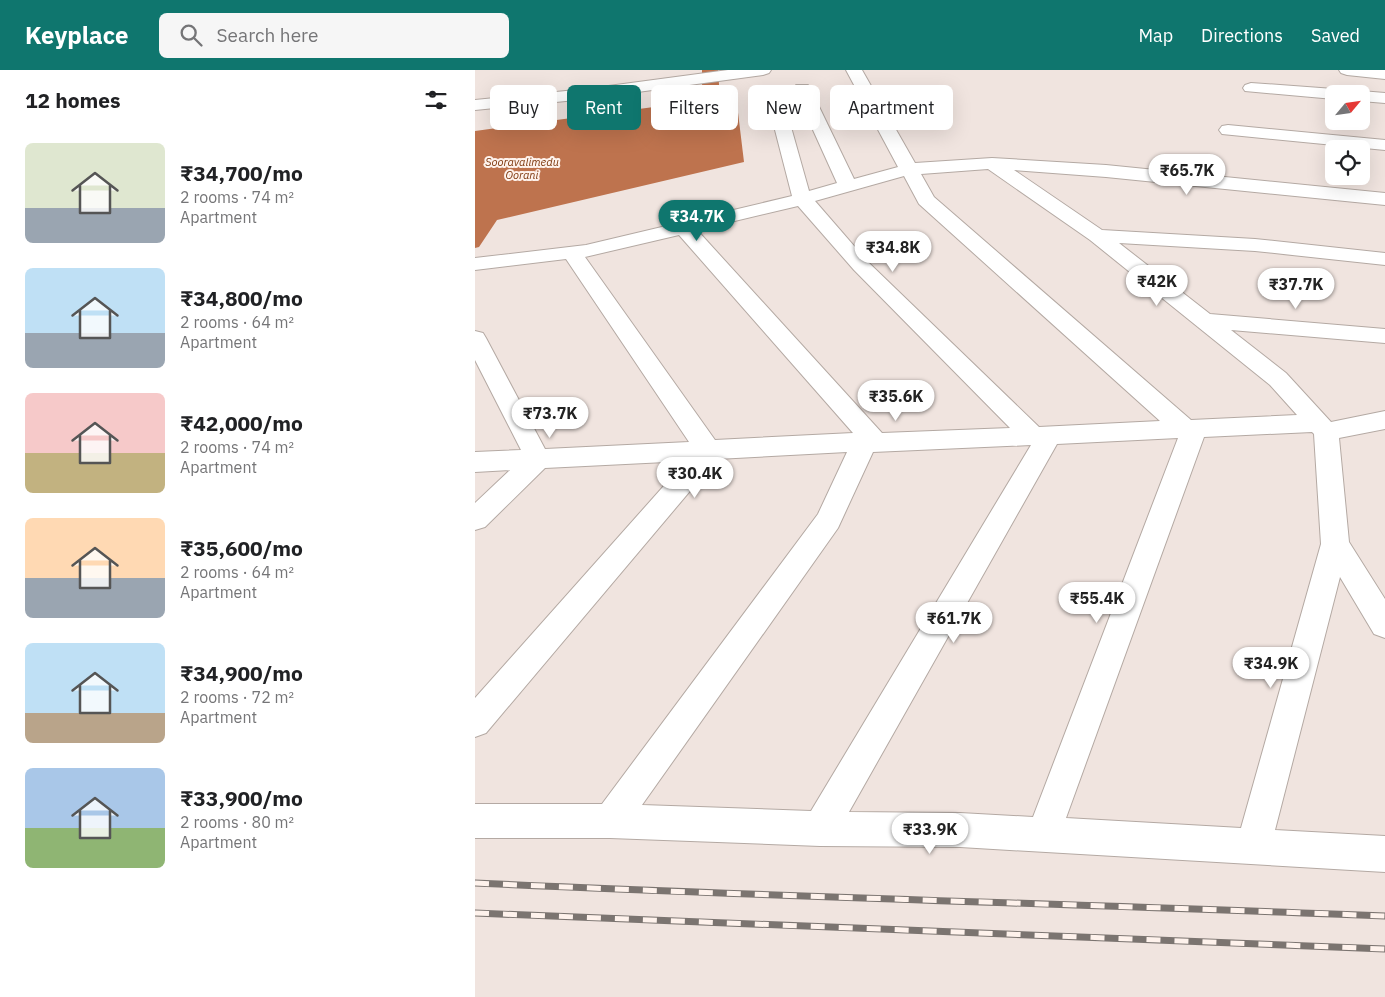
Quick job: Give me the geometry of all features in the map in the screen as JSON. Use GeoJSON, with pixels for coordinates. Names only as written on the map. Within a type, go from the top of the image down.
{"type":"FeatureCollection","features":[{"type":"Feature","properties":{"kind":"street"},"geometry":{"type":"LineString","coordinates":[[475,105],[586,94],[763,70]]}},
{"type":"Feature","properties":{"kind":"street"},"geometry":{"type":"LineString","coordinates":[[854,70],[926,200],[1189,429]]}},
{"type":"Feature","properties":{"kind":"street"},"geometry":{"type":"LineString","coordinates":[[1347,70],[1385,74]]}},
{"type":"Feature","properties":{"kind":"street"},"geometry":{"type":"LineString","coordinates":[[1251,88],[1325,93]]}},
{"type":"Feature","properties":{"kind":"street"},"geometry":{"type":"LineString","coordinates":[[1370,97],[1385,98]]}},
{"type":"Feature","properties":{"kind":"street"},"geometry":{"type":"LineString","coordinates":[[820,126],[848,186]]}},
{"type":"Feature","properties":{"kind":"street"},"geometry":{"type":"LineString","coordinates":[[783,130],[802,199],[861,266],[1041,436]]}},
{"type":"Feature","properties":{"kind":"street"},"geometry":{"type":"LineString","coordinates":[[1228,130],[1385,144]]}},
{"type":"Feature","properties":{"kind":"street"},"geometry":{"type":"LineString","coordinates":[[992,163],[1097,236],[1277,379],[1322,428],[1335,544],[1253,847]]}},
{"type":"Feature","properties":{"kind":"street"},"geometry":{"type":"LineString","coordinates":[[475,264],[572,253],[802,199],[910,169],[992,163],[1106,171],[1385,199]]}},
{"type":"Feature","properties":{"kind":"street"},"geometry":{"type":"LineString","coordinates":[[684,228],[871,443]]}},
{"type":"Feature","properties":{"kind":"street"},"geometry":{"type":"LineString","coordinates":[[1097,236],[1255,246],[1385,259]]}},
{"type":"Feature","properties":{"kind":"street"},"geometry":{"type":"LineString","coordinates":[[572,253],[709,451]]}},
{"type":"Feature","properties":{"kind":"street"},"geometry":{"type":"LineString","coordinates":[[1205,322],[1385,336]]}},
{"type":"Feature","properties":{"kind":"street"},"geometry":{"type":"LineString","coordinates":[[475,338],[538,459]]}},
{"type":"Feature","properties":{"kind":"street"},"geometry":{"type":"LineString","coordinates":[[475,462],[1189,429],[1322,428],[1385,420]]}},
{"type":"Feature","properties":{"kind":"street"},"geometry":{"type":"LineString","coordinates":[[1043,835],[1189,429]]}},
{"type":"Feature","properties":{"kind":"street"},"geometry":{"type":"LineString","coordinates":[[820,829],[1041,436]]}},
{"type":"Feature","properties":{"kind":"street"},"geometry":{"type":"LineString","coordinates":[[611,821],[828,520],[871,443]]}},
{"type":"Feature","properties":{"kind":"street"},"geometry":{"type":"LineString","coordinates":[[475,722],[709,451]]}},
{"type":"Feature","properties":{"kind":"street"},"geometry":{"type":"LineString","coordinates":[[475,519],[538,459]]}},
{"type":"Feature","properties":{"kind":"street"},"geometry":{"type":"LineString","coordinates":[[1335,544],[1385,625]]}},
{"type":"Feature","properties":{"kind":"street"},"geometry":{"type":"LineString","coordinates":[[475,821],[611,821],[820,829],[960,830],[1385,854]]}},
{"type":"Feature","properties":{"kind":"water","name":"Sooravalimedu Oorani"},"geometry":{"type":"Polygon","coordinates":[[[651,107],[651,130],[738,130],[738,112],[744,162],[497,220],[479,247],[475,248],[475,131],[490,129],[557,130],[557,120],[567,119],[567,130],[641,130],[641,109],[651,107]]]}},
{"type":"Feature","properties":{"kind":"waterway"},"geometry":{"type":"LineString","coordinates":[[710,70],[711,85]]}},
{"type":"Feature","properties":{"kind":"railway"},"geometry":{"type":"LineString","coordinates":[[475,883],[1385,916]]}},
{"type":"Feature","properties":{"kind":"railway"},"geometry":{"type":"LineString","coordinates":[[475,913],[1385,949]]}}]}
